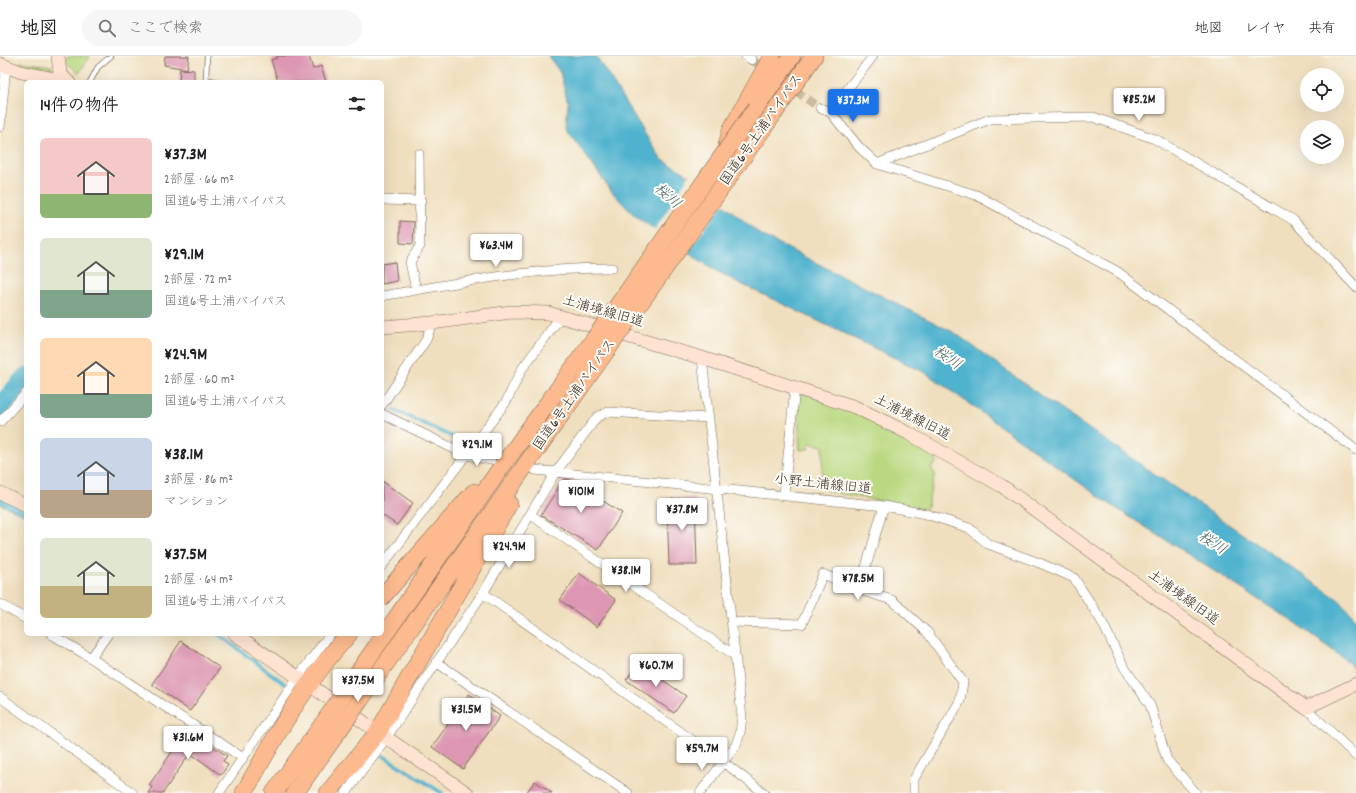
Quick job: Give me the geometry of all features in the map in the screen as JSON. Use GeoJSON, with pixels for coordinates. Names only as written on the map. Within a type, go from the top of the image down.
{"type":"FeatureCollection","features":[{"type":"Feature","properties":{"kind":"highway"},"geometry":{"type":"LineString","coordinates":[[752,104],[772,56]]}},
{"type":"Feature","properties":{"kind":"highway","name":"国道6号土浦バイパス"},"geometry":{"type":"LineString","coordinates":[[274,793],[332,725],[360,700],[518,477],[602,342],[726,152],[752,104],[792,56]]}},
{"type":"Feature","properties":{"kind":"highway","name":"国道6号土浦バイパス"},"geometry":{"type":"LineString","coordinates":[[384,633],[496,464],[602,342],[776,111],[814,56]]}},
{"type":"Feature","properties":{"kind":"highway"},"geometry":{"type":"LineString","coordinates":[[776,111],[825,56]]}},
{"type":"Feature","properties":{"kind":"highway"},"geometry":{"type":"LineString","coordinates":[[384,595],[484,481],[496,464]]}},
{"type":"Feature","properties":{"kind":"highway"},"geometry":{"type":"LineString","coordinates":[[328,793],[382,735],[508,508],[518,477]]}},
{"type":"Feature","properties":{"kind":"highway"},"geometry":{"type":"LineString","coordinates":[[244,793],[304,681],[347,636]]}},
{"type":"Feature","properties":{"kind":"highway","name":"国道6号土浦バイパス"},"geometry":{"type":"LineString","coordinates":[[295,793],[332,725],[346,690],[382,636]]}},
{"type":"Feature","properties":{"kind":"street"},"geometry":{"type":"LineString","coordinates":[[58,56],[60,73],[66,80]]}},
{"type":"Feature","properties":{"kind":"street"},"geometry":{"type":"LineString","coordinates":[[830,112],[872,56]]}},
{"type":"Feature","properties":{"kind":"street"},"geometry":{"type":"LineString","coordinates":[[0,127],[3,65],[60,80]]}},
{"type":"Feature","properties":{"kind":"street"},"geometry":{"type":"LineString","coordinates":[[820,108],[830,112],[859,147],[877,164],[976,195],[1118,272],[1356,450]]}},
{"type":"Feature","properties":{"kind":"street"},"geometry":{"type":"LineString","coordinates":[[877,164],[990,119],[1093,117],[1155,139],[1293,220],[1356,287]]}},
{"type":"Feature","properties":{"kind":"street"},"geometry":{"type":"LineString","coordinates":[[416,290],[410,262],[420,246],[421,201],[419,195],[419,154]]}},
{"type":"Feature","properties":{"kind":"street"},"geometry":{"type":"LineString","coordinates":[[384,200],[421,201]]}},
{"type":"Feature","properties":{"kind":"street"},"geometry":{"type":"LineString","coordinates":[[384,296],[570,269],[612,268]]}},
{"type":"Feature","properties":{"kind":"street","name":"土浦境線旧道"},"geometry":{"type":"LineString","coordinates":[[384,326],[432,323],[511,312],[533,312],[561,316],[702,358],[855,407],[908,433],[1002,486],[1310,706]]}},
{"type":"Feature","properties":{"kind":"street"},"geometry":{"type":"LineString","coordinates":[[384,563],[506,402],[522,369],[561,316]]}},
{"type":"Feature","properties":{"kind":"street"},"geometry":{"type":"LineString","coordinates":[[384,402],[426,340],[432,323]]}},
{"type":"Feature","properties":{"kind":"street"},"geometry":{"type":"LineString","coordinates":[[700,793],[722,761],[736,745],[740,734],[742,717],[702,358]]}},
{"type":"Feature","properties":{"kind":"street"},"geometry":{"type":"LineString","coordinates":[[784,496],[795,388]]}},
{"type":"Feature","properties":{"kind":"street"},"geometry":{"type":"LineString","coordinates":[[0,422],[24,398]]}},
{"type":"Feature","properties":{"kind":"street"},"geometry":{"type":"LineString","coordinates":[[346,793],[382,735],[436,662],[483,593],[555,473],[597,416],[608,412],[709,418]]}},
{"type":"Feature","properties":{"kind":"street"},"geometry":{"type":"LineString","coordinates":[[384,415],[467,455],[496,464]]}},
{"type":"Feature","properties":{"kind":"street","name":"小野土浦線旧道"},"geometry":{"type":"LineString","coordinates":[[535,470],[884,506],[859,590]]}},
{"type":"Feature","properties":{"kind":"street"},"geometry":{"type":"LineString","coordinates":[[0,493],[24,504]]}},
{"type":"Feature","properties":{"kind":"street"},"geometry":{"type":"LineString","coordinates":[[884,506],[926,514],[969,528],[988,544],[1042,564],[1074,578],[1100,620],[1124,667],[1150,705],[1167,760],[1196,793]]}},
{"type":"Feature","properties":{"kind":"street"},"geometry":{"type":"LineString","coordinates":[[530,515],[734,655]]}},
{"type":"Feature","properties":{"kind":"street"},"geometry":{"type":"LineString","coordinates":[[731,622],[802,624],[823,574],[859,590],[892,600],[927,632],[963,682],[960,701],[914,780],[914,793]]}},
{"type":"Feature","properties":{"kind":"street"},"geometry":{"type":"LineString","coordinates":[[483,593],[722,761],[764,793]]}},
{"type":"Feature","properties":{"kind":"street"},"geometry":{"type":"LineString","coordinates":[[0,604],[24,618]]}},
{"type":"Feature","properties":{"kind":"street"},"geometry":{"type":"LineString","coordinates":[[54,636],[92,658],[243,758]]}},
{"type":"Feature","properties":{"kind":"street"},"geometry":{"type":"LineString","coordinates":[[92,658],[107,636]]}},
{"type":"Feature","properties":{"kind":"street"},"geometry":{"type":"LineString","coordinates":[[237,636],[467,793]]}},
{"type":"Feature","properties":{"kind":"street"},"geometry":{"type":"LineString","coordinates":[[219,793],[243,758],[304,681],[329,636]]}},
{"type":"Feature","properties":{"kind":"street"},"geometry":{"type":"LineString","coordinates":[[436,662],[628,793]]}},
{"type":"Feature","properties":{"kind":"street"},"geometry":{"type":"LineString","coordinates":[[1356,684],[1310,706],[1356,756]]}},
{"type":"Feature","properties":{"kind":"street"},"geometry":{"type":"LineString","coordinates":[[0,697],[133,793]]}},
{"type":"Feature","properties":{"kind":"lane"},"geometry":{"type":"LineString","coordinates":[[91,80],[98,67],[111,56]]}},
{"type":"Feature","properties":{"kind":"lane"},"geometry":{"type":"LineString","coordinates":[[207,56],[206,79],[210,80]]}},
{"type":"Feature","properties":{"kind":"green space"},"geometry":{"type":"Polygon","coordinates":[[[67,56],[90,56],[79,73],[66,62],[67,56]]]}},
{"type":"Feature","properties":{"kind":"green space"},"geometry":{"type":"Polygon","coordinates":[[[21,62],[51,66],[53,69],[41,69],[20,65],[21,62]]]}},
{"type":"Feature","properties":{"kind":"green space"},"geometry":{"type":"Polygon","coordinates":[[[797,391],[854,411],[937,455],[936,463],[931,468],[935,474],[926,510],[828,491],[822,480],[823,446],[809,443],[808,449],[800,450],[797,391]]]}},
{"type":"Feature","properties":{"kind":"water","name":"桜川"},"geometry":{"type":"Polygon","coordinates":[[[548,56],[596,56],[661,159],[684,172],[761,235],[955,333],[1048,401],[1339,600],[1356,619],[1356,672],[1347,661],[1301,627],[1105,501],[926,373],[713,269],[634,215],[612,192],[566,128],[568,103],[560,72],[548,56]]]}},
{"type":"Feature","properties":{"kind":"water"},"geometry":{"type":"Polygon","coordinates":[[[0,496],[24,507],[24,514],[0,504],[0,496]]]}},
{"type":"Feature","properties":{"kind":"pier"},"geometry":{"type":"Polygon","coordinates":[[[690,174],[724,202],[687,253],[654,231],[690,174]]]}},
{"type":"Feature","properties":{"kind":"building"},"geometry":{"type":"Polygon","coordinates":[[[165,56],[189,56],[187,69],[164,65],[165,56]]]}},
{"type":"Feature","properties":{"kind":"building"},"geometry":{"type":"Polygon","coordinates":[[[277,56],[309,56],[313,69],[321,66],[325,80],[277,80],[271,60],[277,58],[277,56]]]}},
{"type":"Feature","properties":{"kind":"building"},"geometry":{"type":"Polygon","coordinates":[[[180,69],[194,70],[194,80],[179,80],[180,69]]]}},
{"type":"Feature","properties":{"kind":"building"},"geometry":{"type":"Polygon","coordinates":[[[400,221],[414,222],[413,244],[400,243],[400,221]]]}},
{"type":"Feature","properties":{"kind":"building"},"geometry":{"type":"Polygon","coordinates":[[[395,262],[397,281],[384,284],[384,264],[395,262]]]}},
{"type":"Feature","properties":{"kind":"building"},"geometry":{"type":"Polygon","coordinates":[[[564,479],[568,479],[622,513],[598,550],[541,515],[564,479]]]}},
{"type":"Feature","properties":{"kind":"building"},"geometry":{"type":"Polygon","coordinates":[[[384,482],[413,503],[397,525],[384,516],[384,482]]]}},
{"type":"Feature","properties":{"kind":"building"},"geometry":{"type":"Polygon","coordinates":[[[695,498],[697,565],[669,565],[667,499],[695,498]]]}},
{"type":"Feature","properties":{"kind":"building"},"geometry":{"type":"Polygon","coordinates":[[[579,573],[616,600],[597,627],[560,600],[579,573]]]}},
{"type":"Feature","properties":{"kind":"building"},"geometry":{"type":"Polygon","coordinates":[[[181,641],[220,668],[190,711],[152,684],[181,641]]]}},
{"type":"Feature","properties":{"kind":"building"},"geometry":{"type":"Polygon","coordinates":[[[638,663],[686,696],[674,713],[626,680],[638,663]]]}},
{"type":"Feature","properties":{"kind":"building"},"geometry":{"type":"Polygon","coordinates":[[[469,694],[500,716],[463,769],[432,747],[469,694]]]}},
{"type":"Feature","properties":{"kind":"building"},"geometry":{"type":"Polygon","coordinates":[[[188,729],[227,756],[223,761],[228,765],[221,775],[190,753],[163,793],[148,793],[152,787],[149,785],[188,729]]]}},
{"type":"Feature","properties":{"kind":"building"},"geometry":{"type":"Polygon","coordinates":[[[535,781],[552,793],[526,793],[535,781]]]}},
{"type":"Feature","properties":{"kind":"waterway"},"geometry":{"type":"LineString","coordinates":[[0,407],[24,379]]}},
{"type":"Feature","properties":{"kind":"waterway"},"geometry":{"type":"LineString","coordinates":[[394,410],[470,445]]}},
{"type":"Feature","properties":{"kind":"waterway"},"geometry":{"type":"LineString","coordinates":[[221,636],[285,684]]}},
{"type":"Feature","properties":{"kind":"waterway"},"geometry":{"type":"LineString","coordinates":[[382,755],[442,793]]}},
{"type":"Feature","properties":{"kind":"tunnel"},"geometry":{"type":"LineString","coordinates":[[752,60],[820,108]]}}]}
